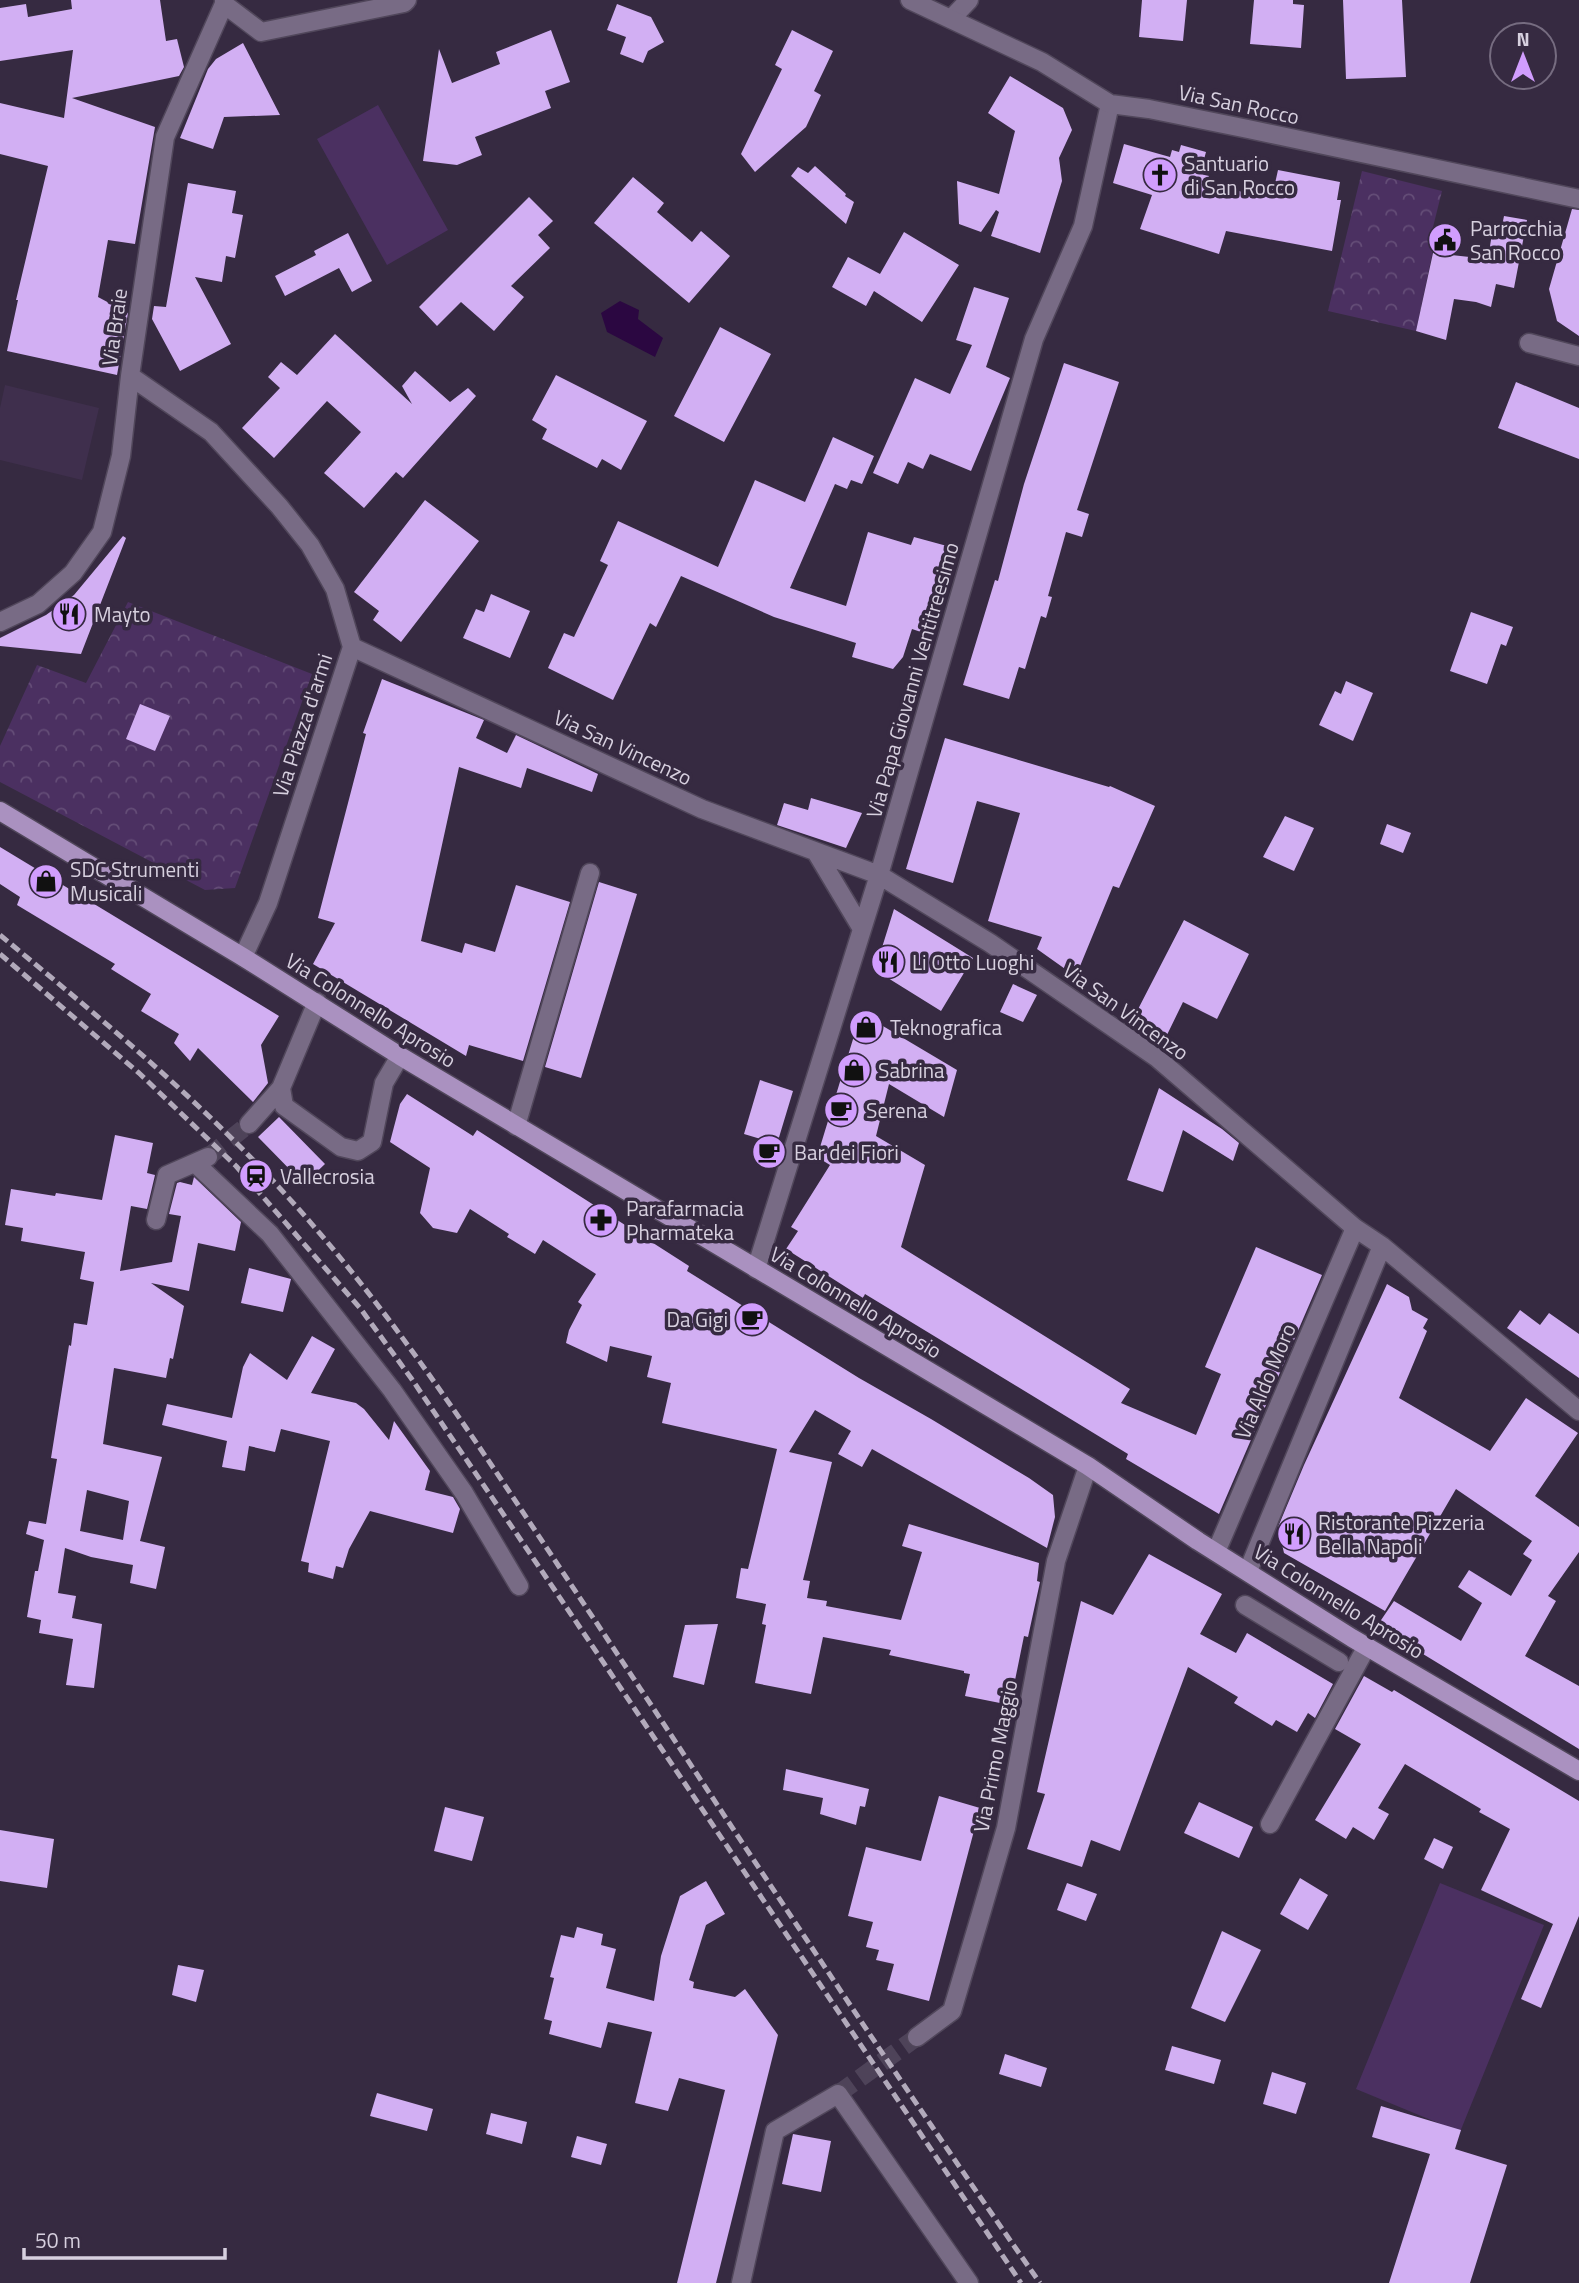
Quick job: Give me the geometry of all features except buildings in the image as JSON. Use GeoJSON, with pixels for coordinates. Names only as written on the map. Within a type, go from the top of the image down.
{"type":"FeatureCollection","features":[{"type":"Feature","properties":{"kind":"main road","name":"Via Colonnello Aprosio"},"geometry":{"type":"LineString","coordinates":[[0,811],[317,1002],[516,1126],[1088,1466],[1216,1552],[1367,1646],[1579,1771]]}},
{"type":"Feature","properties":{"kind":"street"},"geometry":{"type":"LineString","coordinates":[[224,2],[261,32],[356,14],[407,0]]}},
{"type":"Feature","properties":{"kind":"street","name":"Via San Rocco"},"geometry":{"type":"LineString","coordinates":[[911,0],[1042,62],[1110,104],[1223,124],[1579,199]]}},
{"type":"Feature","properties":{"kind":"street"},"geometry":{"type":"LineString","coordinates":[[951,19],[969,0]]}},
{"type":"Feature","properties":{"kind":"street","name":"Via Braie"},"geometry":{"type":"LineString","coordinates":[[0,622],[47,597],[73,573],[102,532],[121,456],[165,137],[224,2]]}},
{"type":"Feature","properties":{"kind":"street","name":"Via Papa Giovanni Ventitreesimo"},"geometry":{"type":"LineString","coordinates":[[756,1269],[879,875],[1034,339],[1083,226],[1110,104]]}},
{"type":"Feature","properties":{"kind":"street"},"geometry":{"type":"LineString","coordinates":[[1530,343],[1579,356]]}},
{"type":"Feature","properties":{"kind":"street","name":"Via Piazza d'armi"},"geometry":{"type":"LineString","coordinates":[[130,376],[211,432],[279,506],[310,545],[335,589],[352,647],[268,903],[243,957]]}},
{"type":"Feature","properties":{"kind":"street","name":"Via San Vincenzo"},"geometry":{"type":"LineString","coordinates":[[352,647],[702,809],[879,875],[990,943],[1156,1057],[1355,1228],[1382,1246],[1579,1411]]}},
{"type":"Feature","properties":{"kind":"street"},"geometry":{"type":"LineString","coordinates":[[816,852],[862,929]]}},
{"type":"Feature","properties":{"kind":"street"},"geometry":{"type":"LineString","coordinates":[[516,1126],[590,873]]}},
{"type":"Feature","properties":{"kind":"street"},"geometry":{"type":"LineString","coordinates":[[248,1124],[281,1088],[317,1002]]}},
{"type":"Feature","properties":{"kind":"street"},"geometry":{"type":"LineString","coordinates":[[281,1088],[284,1106],[341,1147],[358,1151],[372,1142],[384,1083],[400,1056]]}},
{"type":"Feature","properties":{"kind":"street"},"geometry":{"type":"LineString","coordinates":[[156,1220],[167,1175],[201,1160],[270,1234],[392,1390],[464,1493],[519,1586]]}},
{"type":"Feature","properties":{"kind":"street","name":"Via Aldo Moro"},"geometry":{"type":"LineString","coordinates":[[1216,1552],[1355,1228]]}},
{"type":"Feature","properties":{"kind":"street"},"geometry":{"type":"LineString","coordinates":[[1248,1571],[1382,1246]]}},
{"type":"Feature","properties":{"kind":"street","name":"Via Primo Maggio"},"geometry":{"type":"LineString","coordinates":[[918,2037],[952,2011],[977,1929],[1006,1828],[1056,1561],[1088,1466]]}},
{"type":"Feature","properties":{"kind":"street"},"geometry":{"type":"LineString","coordinates":[[1245,1605],[1339,1662]]}},
{"type":"Feature","properties":{"kind":"street"},"geometry":{"type":"LineString","coordinates":[[1270,1824],[1367,1646]]}},
{"type":"Feature","properties":{"kind":"street"},"geometry":{"type":"LineString","coordinates":[[741,2283],[775,2131],[838,2094],[969,2283]]}},
{"type":"Feature","properties":{"kind":"shaded area"},"geometry":{"type":"Polygon","coordinates":[[[620,301],[639,310],[638,319],[663,338],[655,357],[607,332],[601,313],[620,301]]]}},
{"type":"Feature","properties":{"kind":"shaded area"},"geometry":{"type":"Polygon","coordinates":[[[5,385],[99,408],[82,480],[0,460],[0,408],[5,385]]]}},
{"type":"Feature","properties":{"kind":"green space"},"geometry":{"type":"Polygon","coordinates":[[[378,105],[448,230],[387,265],[317,139],[378,105]]]}},
{"type":"Feature","properties":{"kind":"green space"},"geometry":{"type":"Polygon","coordinates":[[[1362,171],[1442,191],[1430,239],[1435,241],[1416,331],[1328,311],[1362,171]]]}},
{"type":"Feature","properties":{"kind":"green space"},"geometry":{"type":"Polygon","coordinates":[[[128,602],[312,674],[235,888],[205,890],[0,782],[0,746],[37,665],[86,683],[128,602]]]}},
{"type":"Feature","properties":{"kind":"green space"},"geometry":{"type":"Polygon","coordinates":[[[1440,1883],[1544,1925],[1460,2132],[1356,2089],[1440,1883]]]}},
{"type":"Feature","properties":{"kind":"tunnel"},"geometry":{"type":"LineString","coordinates":[[208,1157],[249,1124]]}},
{"type":"Feature","properties":{"kind":"tunnel"},"geometry":{"type":"LineString","coordinates":[[838,2094],[917,2037]]}},
{"type":"Feature","properties":{"kind":"railway"},"geometry":{"type":"LineString","coordinates":[[0,935],[111,1028],[219,1126],[286,1195],[370,1295],[448,1401],[871,2036],[1040,2283]]}},
{"type":"Feature","properties":{"kind":"railway"},"geometry":{"type":"LineString","coordinates":[[0,954],[139,1073],[236,1166],[360,1308],[411,1378],[1021,2283]]}},
{"type":"Feature","properties":{"kind":"place","name":"Santuario di San Rocco"},"geometry":{"type":"Point","coordinates":[1160,175]}},
{"type":"Feature","properties":{"kind":"place","name":"Parrocchia San Rocco"},"geometry":{"type":"Point","coordinates":[1445,240]}},
{"type":"Feature","properties":{"kind":"place","name":"Mayto"},"geometry":{"type":"Point","coordinates":[69,614]}},
{"type":"Feature","properties":{"kind":"place","name":"SDC Strumenti Musicali"},"geometry":{"type":"Point","coordinates":[46,881]}},
{"type":"Feature","properties":{"kind":"place","name":"Li Otto Luoghi"},"geometry":{"type":"Point","coordinates":[888,962]}},
{"type":"Feature","properties":{"kind":"place","name":"Teknografica"},"geometry":{"type":"Point","coordinates":[866,1027]}},
{"type":"Feature","properties":{"kind":"place","name":"Sabrina"},"geometry":{"type":"Point","coordinates":[854,1070]}},
{"type":"Feature","properties":{"kind":"place","name":"Serena"},"geometry":{"type":"Point","coordinates":[841,1110]}},
{"type":"Feature","properties":{"kind":"place","name":"Bar dei Fiori"},"geometry":{"type":"Point","coordinates":[769,1152]}},
{"type":"Feature","properties":{"kind":"place","name":"Vallecrosia"},"geometry":{"type":"Point","coordinates":[256,1176]}},
{"type":"Feature","properties":{"kind":"place","name":"Parafarmacia Pharmateka"},"geometry":{"type":"Point","coordinates":[601,1220]}},
{"type":"Feature","properties":{"kind":"place","name":"Da Gigi"},"geometry":{"type":"Point","coordinates":[752,1319]}},
{"type":"Feature","properties":{"kind":"place","name":"Ristorante Pizzeria Bella Napoli"},"geometry":{"type":"Point","coordinates":[1294,1534]}}]}
